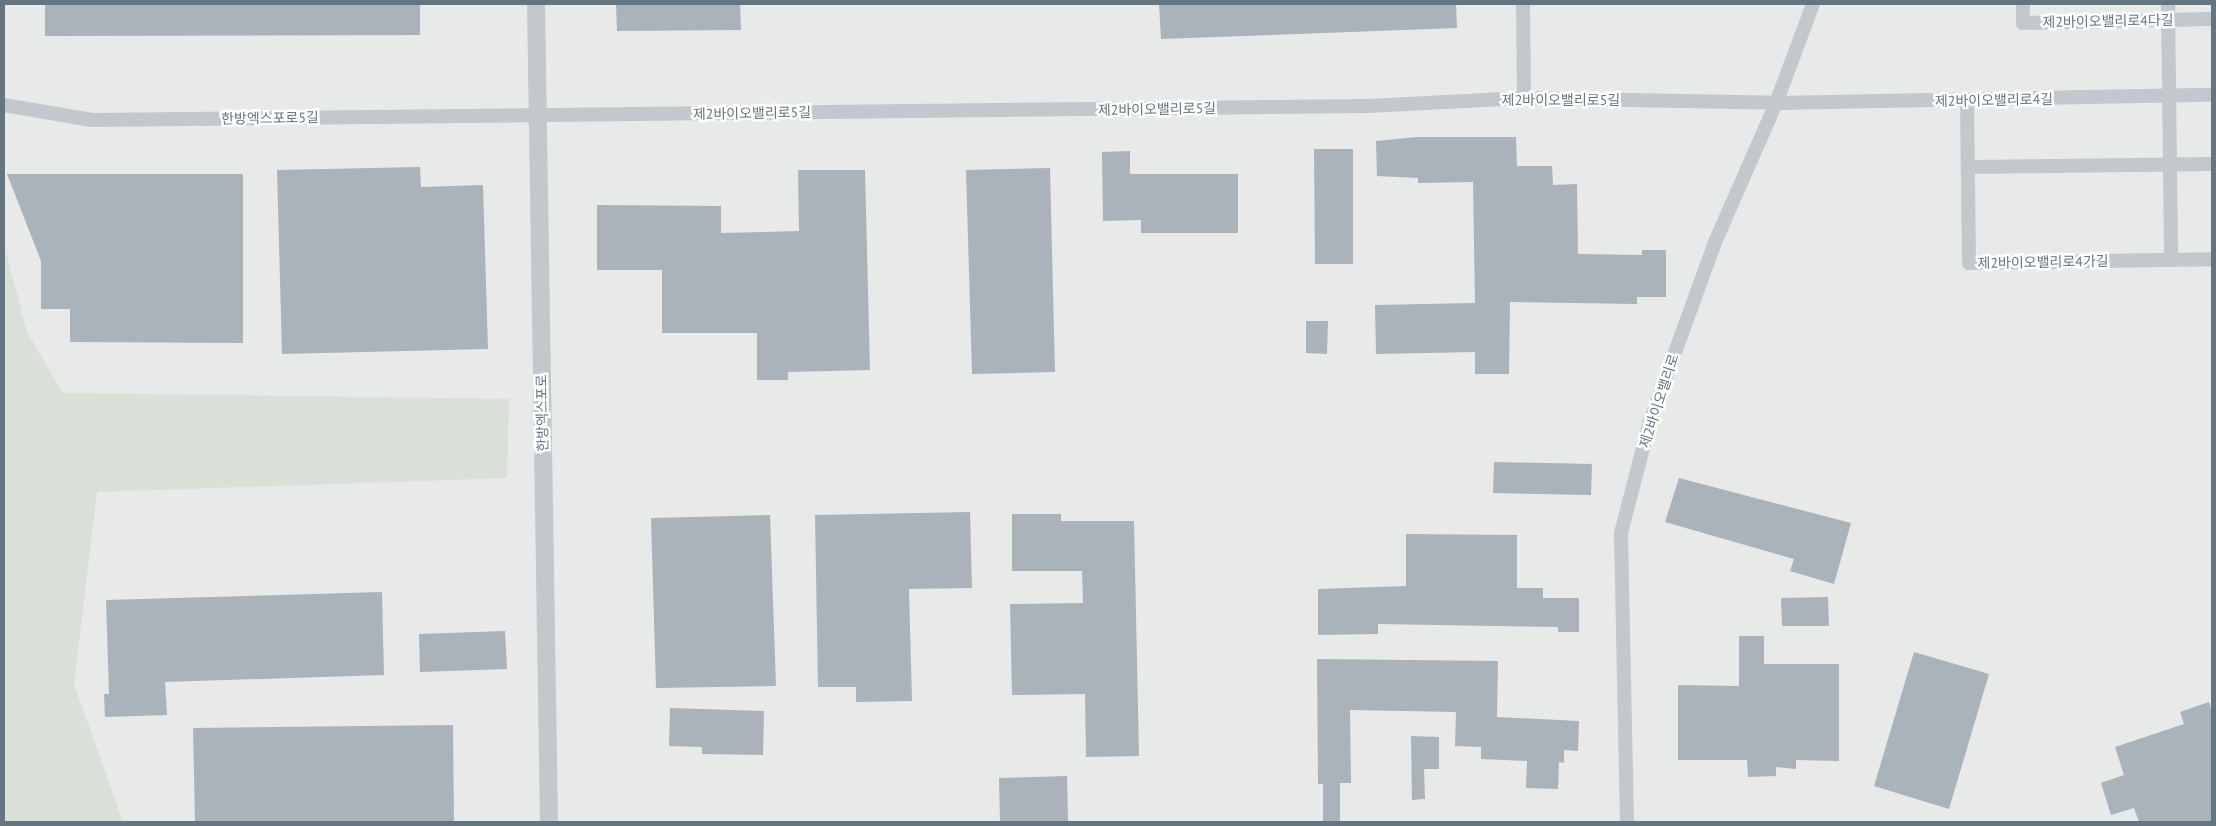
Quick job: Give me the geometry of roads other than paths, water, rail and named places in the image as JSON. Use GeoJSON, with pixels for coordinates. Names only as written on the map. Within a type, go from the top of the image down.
{"type":"FeatureCollection","features":[{"type":"Feature","properties":{"kind":"street","name":"한방엑스포로"},"geometry":{"type":"LineString","coordinates":[[536,4],[549,822]]}},
{"type":"Feature","properties":{"kind":"street"},"geometry":{"type":"LineString","coordinates":[[1523,4],[1524,98]]}},
{"type":"Feature","properties":{"kind":"street","name":"제2바이오밸리로"},"geometry":{"type":"LineString","coordinates":[[1627,822],[1621,533],[1650,421],[1716,240],[1776,103],[1814,4]]}},
{"type":"Feature","properties":{"kind":"street","name":"제2바이오밸리로4다길"},"geometry":{"type":"LineString","coordinates":[[2023,4],[2023,23],[2212,19]]}},
{"type":"Feature","properties":{"kind":"street"},"geometry":{"type":"LineString","coordinates":[[2168,4],[2171,260]]}},
{"type":"Feature","properties":{"kind":"street","name":"제2바이오밸리로4길"},"geometry":{"type":"LineString","coordinates":[[1776,103],[2212,96]]}},
{"type":"Feature","properties":{"kind":"street","name":"제2바이오밸리로5길"},"geometry":{"type":"LineString","coordinates":[[537,115],[1368,106],[1524,98],[1776,103]]}},
{"type":"Feature","properties":{"kind":"street","name":"제2바이오밸리로4가길"},"geometry":{"type":"LineString","coordinates":[[1967,101],[1969,263],[2212,259]]}},
{"type":"Feature","properties":{"kind":"street","name":"한방엑스포로5길"},"geometry":{"type":"LineString","coordinates":[[4,105],[92,120],[537,115]]}},
{"type":"Feature","properties":{"kind":"street"},"geometry":{"type":"LineString","coordinates":[[1968,167],[2212,164]]}}]}
